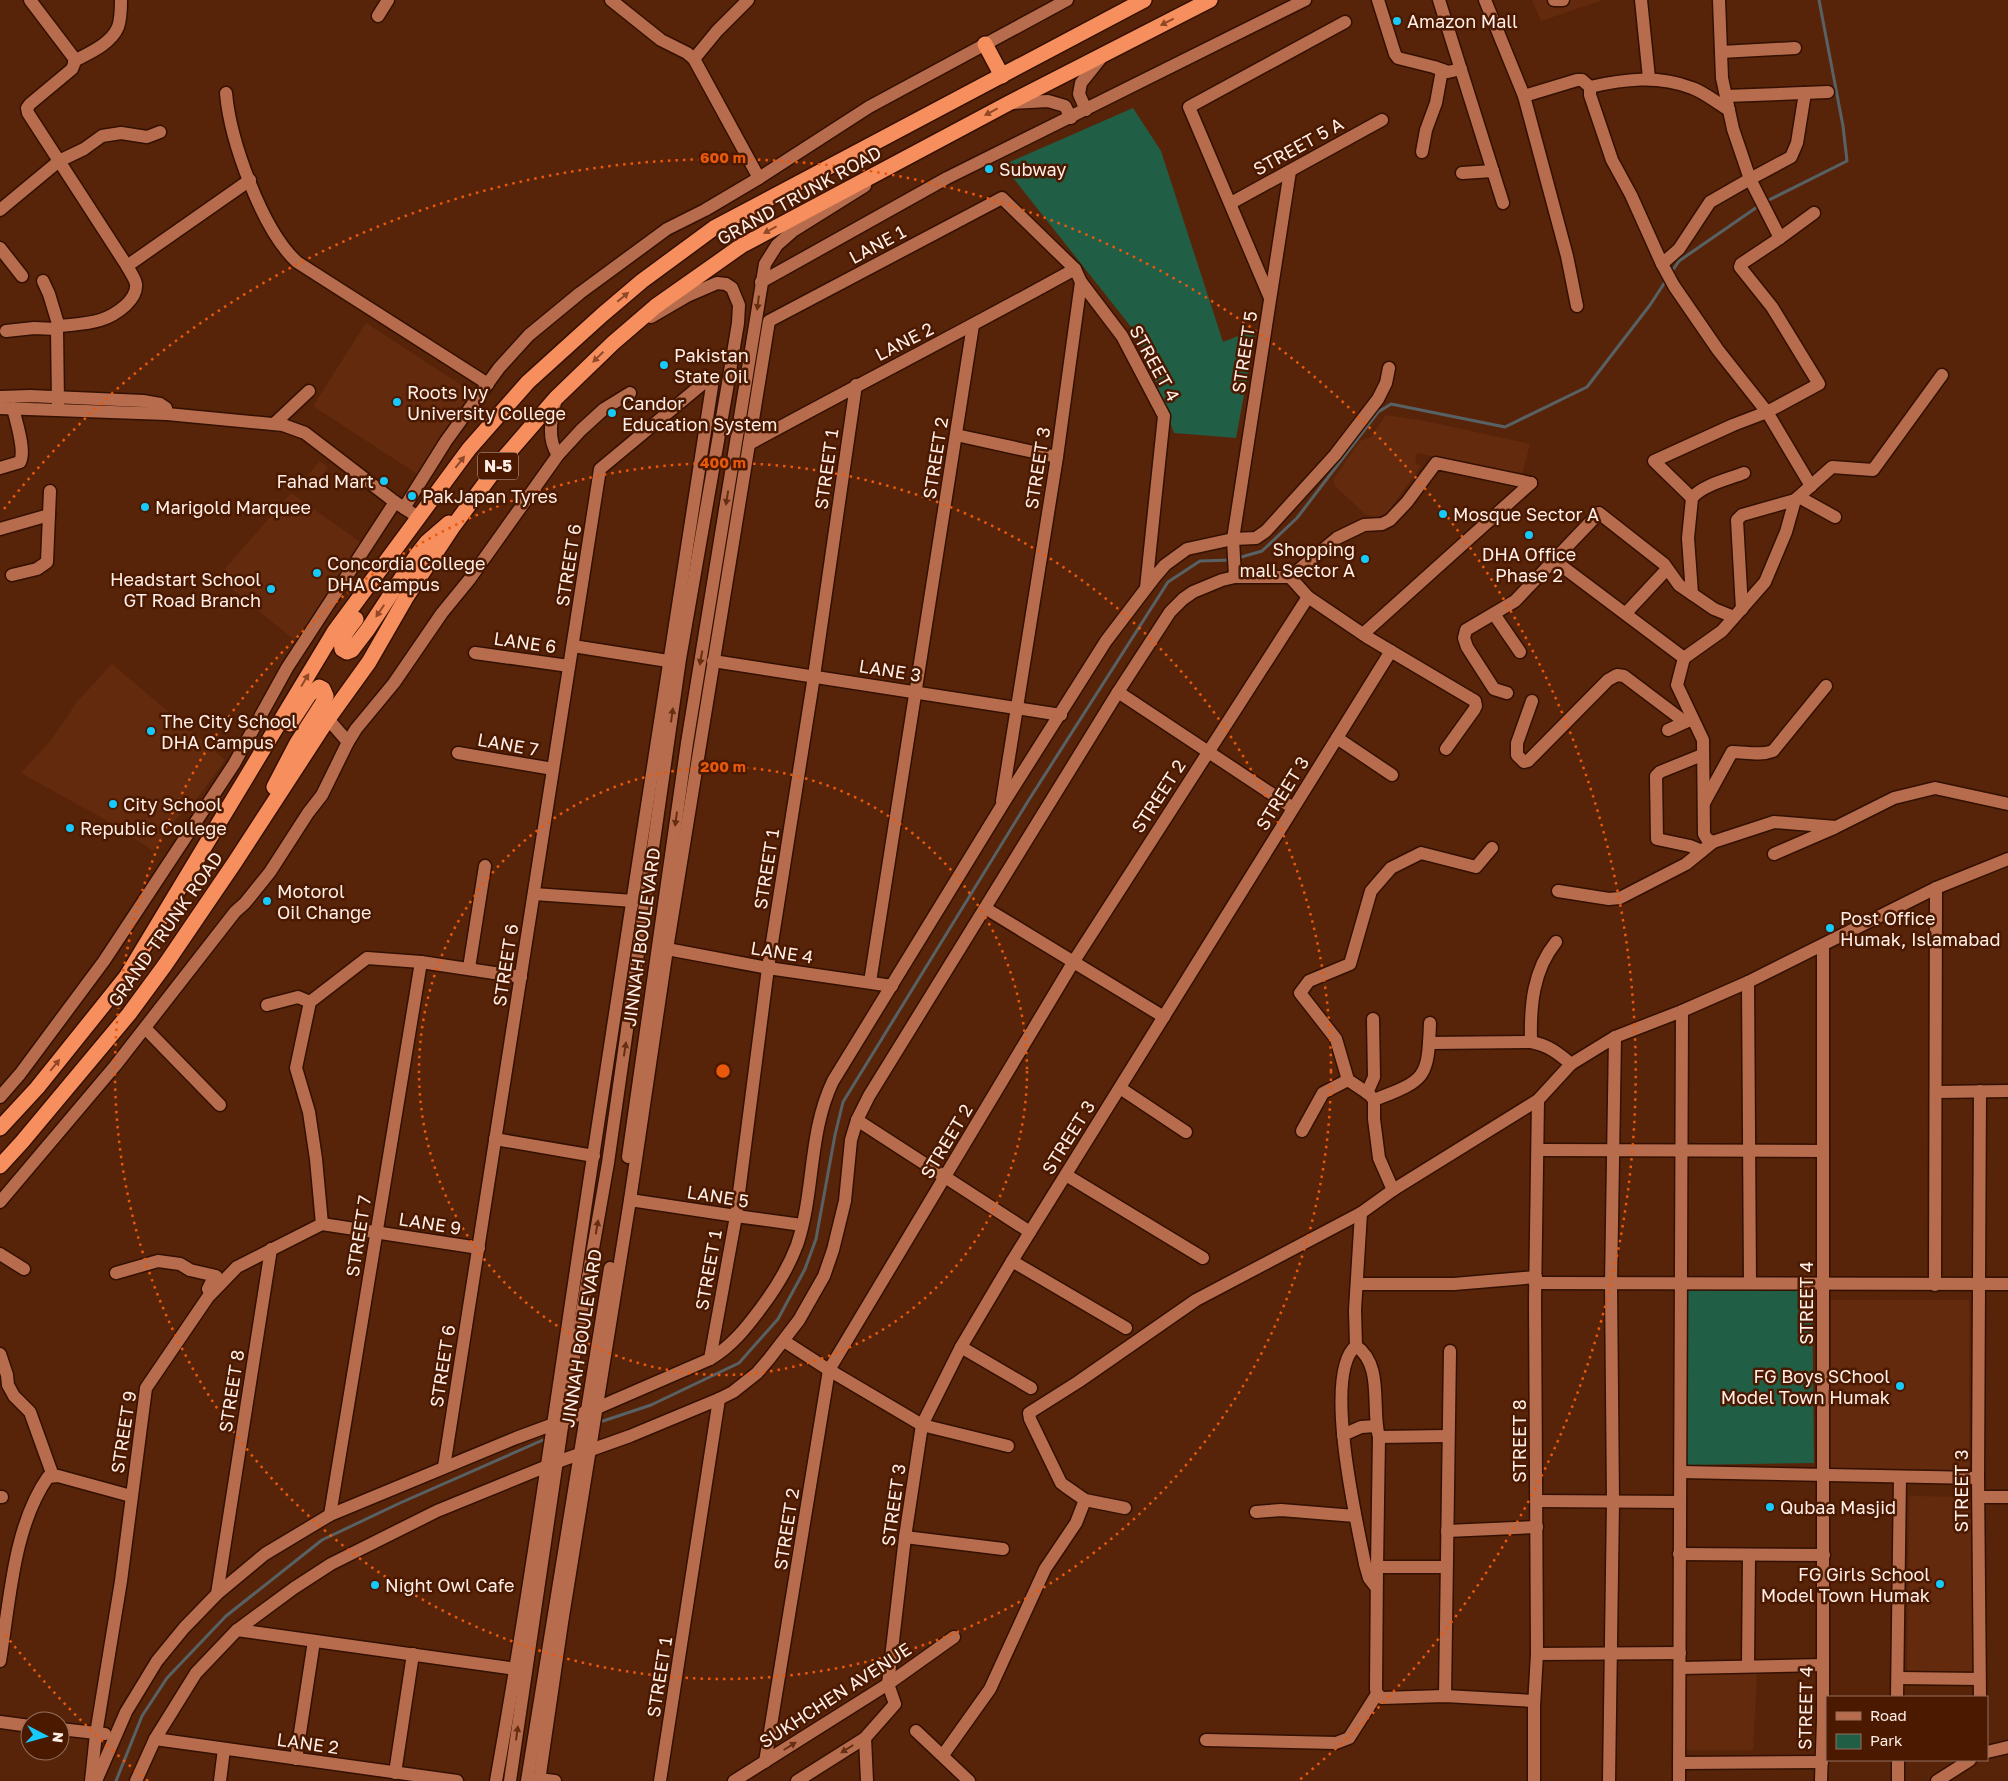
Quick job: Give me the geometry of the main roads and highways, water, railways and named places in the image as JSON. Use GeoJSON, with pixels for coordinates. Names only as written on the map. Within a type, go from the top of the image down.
{"type":"FeatureCollection","features":[{"type":"Feature","properties":{"kind":"highway","name":"GRAND TRUNK ROAD"},"geometry":{"type":"LineString","coordinates":[[0,1128],[37,1088],[126,977],[334,632],[470,449],[528,382],[602,315],[642,282],[714,228],[1144,0]]}},
{"type":"Feature","properties":{"kind":"highway","name":"GRAND TRUNK ROAD"},"geometry":{"type":"LineString","coordinates":[[0,1166],[129,1014],[176,950],[328,719],[369,662],[407,596],[503,459],[556,398],[613,343],[656,306],[741,246],[1009,103],[1210,0]]}},
{"type":"Feature","properties":{"kind":"highway"},"geometry":{"type":"LineString","coordinates":[[985,44],[1002,76]]}},
{"type":"Feature","properties":{"kind":"highway"},"geometry":{"type":"LineString","coordinates":[[418,517],[389,567],[344,636],[341,644],[345,652],[350,652],[368,629],[427,542],[467,508]]}},
{"type":"Feature","properties":{"kind":"highway"},"geometry":{"type":"LineString","coordinates":[[235,862],[297,743],[324,701],[326,696],[323,689],[319,687],[309,695],[280,738],[239,791]]}},
{"type":"Feature","properties":{"kind":"waterway"},"geometry":{"type":"LineString","coordinates":[[1765,202],[1847,161],[1843,126],[1819,0]]}},
{"type":"Feature","properties":{"kind":"waterway"},"geometry":{"type":"LineString","coordinates":[[1670,274],[1679,261],[1760,205]]}},
{"type":"Feature","properties":{"kind":"waterway"},"geometry":{"type":"LineString","coordinates":[[1238,558],[1262,551],[1297,518],[1378,412],[1391,404],[1505,427],[1587,387],[1650,305],[1667,279]]}},
{"type":"Feature","properties":{"kind":"waterway"},"geometry":{"type":"LineString","coordinates":[[603,1421],[651,1405],[739,1363],[778,1319],[805,1269],[816,1239],[843,1102],[1030,798],[1168,582],[1200,561],[1232,560]]}},
{"type":"Feature","properties":{"kind":"waterway"},"geometry":{"type":"LineString","coordinates":[[116,1781],[142,1716],[167,1678],[226,1616],[322,1540],[400,1503],[543,1440]]}},
{"type":"Feature","properties":{"kind":"place","name":"Amazon Mall"},"geometry":{"type":"Point","coordinates":[1397,21]}},
{"type":"Feature","properties":{"kind":"place","name":"Subway"},"geometry":{"type":"Point","coordinates":[989,169]}},
{"type":"Feature","properties":{"kind":"place","name":"Pakistan State Oil"},"geometry":{"type":"Point","coordinates":[664,365]}},
{"type":"Feature","properties":{"kind":"place","name":"Roots Ivy University College"},"geometry":{"type":"Point","coordinates":[397,402]}},
{"type":"Feature","properties":{"kind":"place","name":"Candor Education System"},"geometry":{"type":"Point","coordinates":[612,413]}},
{"type":"Feature","properties":{"kind":"place","name":"Fahad Mart"},"geometry":{"type":"Point","coordinates":[384,481]}},
{"type":"Feature","properties":{"kind":"place","name":"PakJapan Tyres"},"geometry":{"type":"Point","coordinates":[412,496]}},
{"type":"Feature","properties":{"kind":"place","name":"Marigold Marquee"},"geometry":{"type":"Point","coordinates":[145,507]}},
{"type":"Feature","properties":{"kind":"place","name":"Mosque Sector A"},"geometry":{"type":"Point","coordinates":[1443,514]}},
{"type":"Feature","properties":{"kind":"place","name":"DHA Office Phase 2"},"geometry":{"type":"Point","coordinates":[1529,535]}},
{"type":"Feature","properties":{"kind":"place","name":"Shopping mall Sector A"},"geometry":{"type":"Point","coordinates":[1365,559]}},
{"type":"Feature","properties":{"kind":"place","name":"Concordia College DHA Campus"},"geometry":{"type":"Point","coordinates":[317,573]}},
{"type":"Feature","properties":{"kind":"place","name":"Headstart School GT Road Branch"},"geometry":{"type":"Point","coordinates":[271,589]}},
{"type":"Feature","properties":{"kind":"place","name":"The City School DHA Campus"},"geometry":{"type":"Point","coordinates":[151,731]}},
{"type":"Feature","properties":{"kind":"place","name":"City School"},"geometry":{"type":"Point","coordinates":[113,804]}},
{"type":"Feature","properties":{"kind":"place","name":"Republic College"},"geometry":{"type":"Point","coordinates":[70,828]}},
{"type":"Feature","properties":{"kind":"place","name":"Motorol Oil Change"},"geometry":{"type":"Point","coordinates":[267,901]}},
{"type":"Feature","properties":{"kind":"place","name":"Post Office Humak, Islamabad"},"geometry":{"type":"Point","coordinates":[1830,928]}},
{"type":"Feature","properties":{"kind":"place","name":"FG Boys SChool Model Town Humak"},"geometry":{"type":"Point","coordinates":[1900,1386]}},
{"type":"Feature","properties":{"kind":"place","name":"Qubaa Masjid"},"geometry":{"type":"Point","coordinates":[1770,1507]}},
{"type":"Feature","properties":{"kind":"place","name":"FG Girls School Model Town Humak"},"geometry":{"type":"Point","coordinates":[1940,1584]}},
{"type":"Feature","properties":{"kind":"place","name":"Night Owl Cafe"},"geometry":{"type":"Point","coordinates":[375,1585]}}]}
